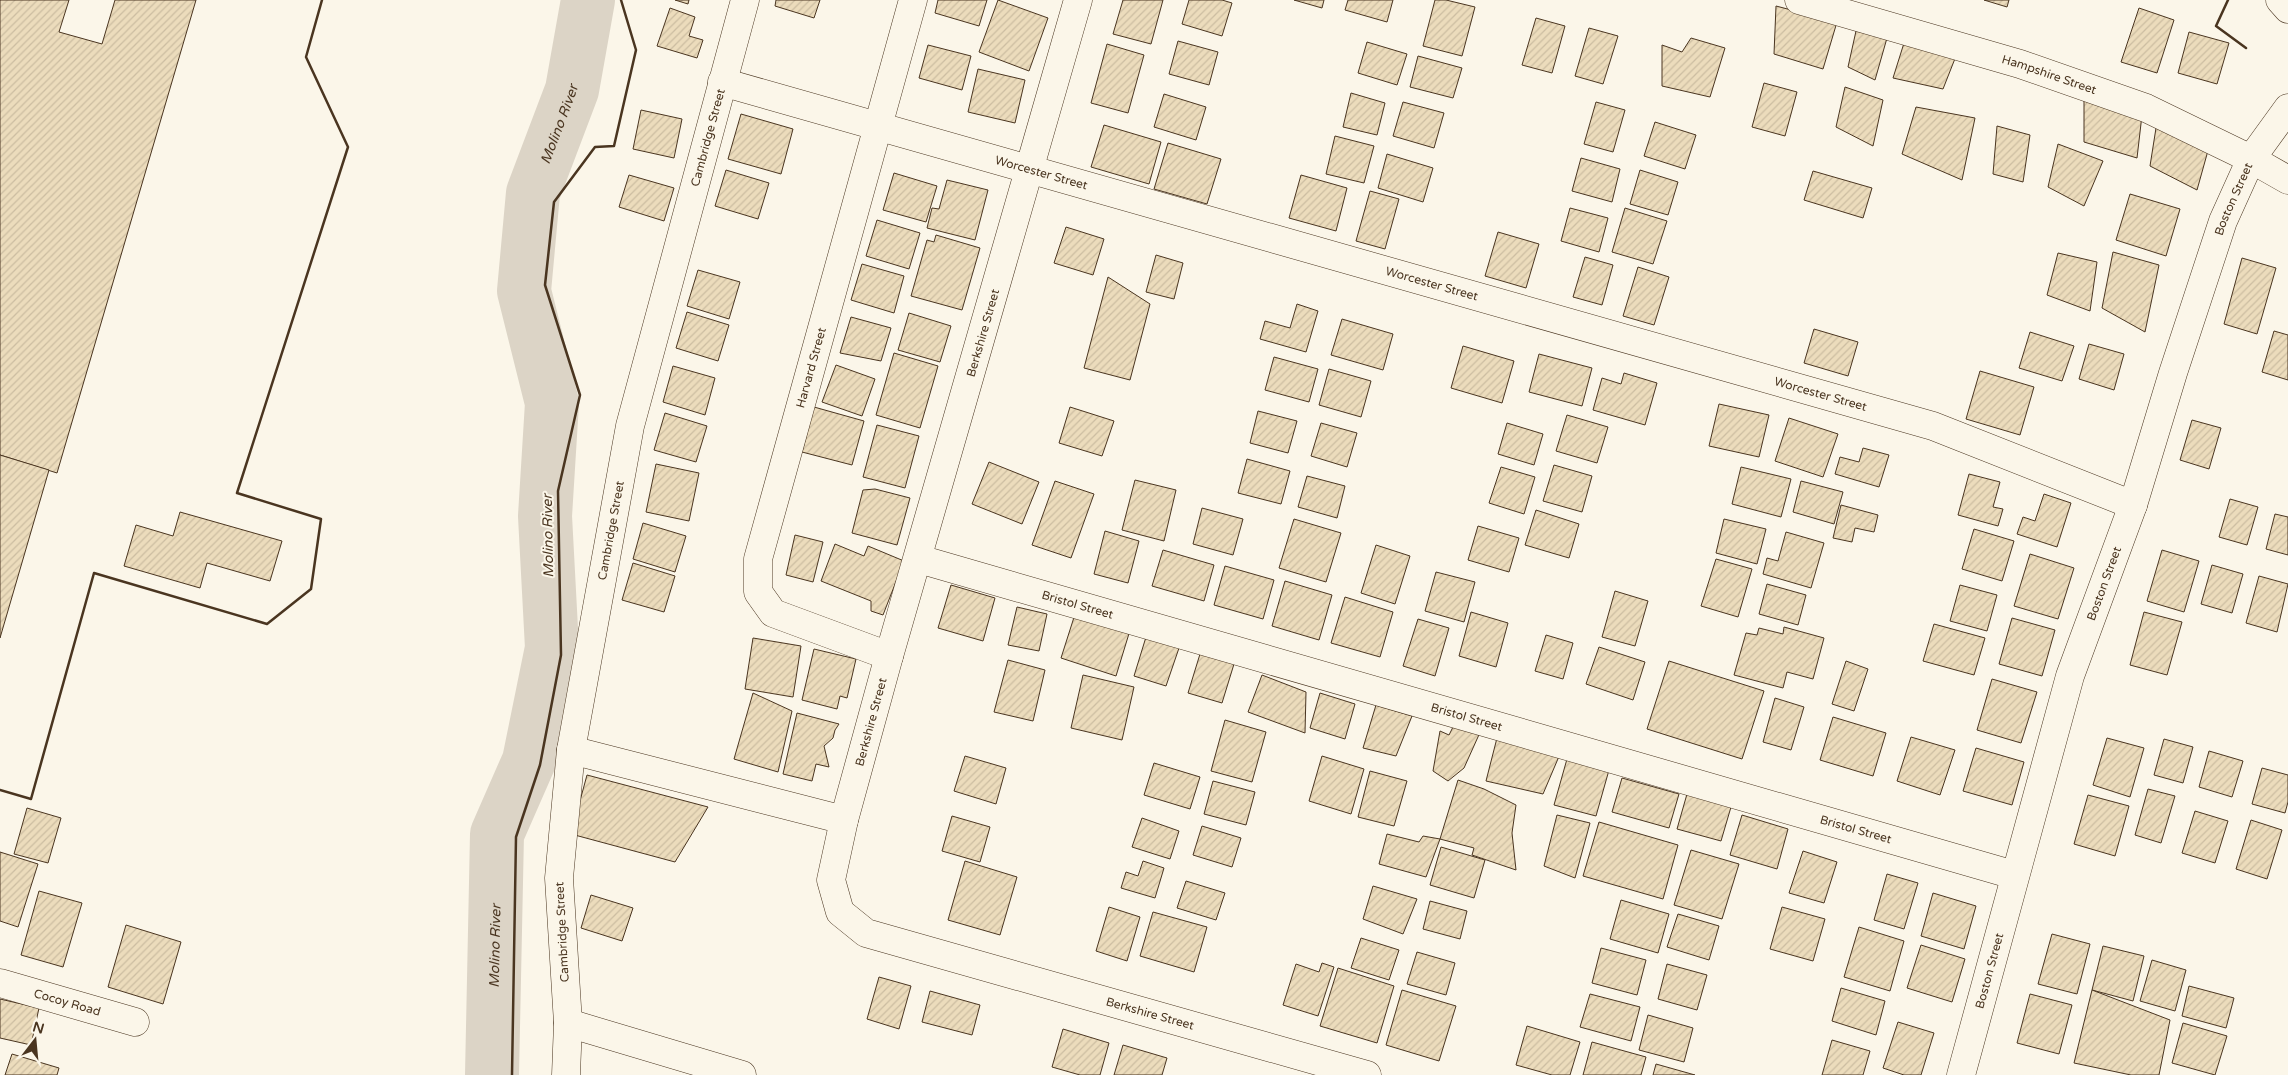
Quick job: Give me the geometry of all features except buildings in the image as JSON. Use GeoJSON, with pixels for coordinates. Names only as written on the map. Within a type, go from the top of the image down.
{"type":"FeatureCollection","features":[{"type":"Feature","properties":{"kind":"street","name":"Cambridge Street"},"geometry":{"type":"LineString","coordinates":[[566,1075],[568,1023],[559,878],[571,750],[630,426],[745,0]]}},
{"type":"Feature","properties":{"kind":"street","name":"Harvard Street"},"geometry":{"type":"LineString","coordinates":[[889,656],[773,613],[758,592],[758,559],[913,0]]}},
{"type":"Feature","properties":{"kind":"street","name":"Berkshire Street"},"geometry":{"type":"LineString","coordinates":[[1078,0],[889,656],[844,820],[831,880],[840,912],[866,933],[1367,1075]]}},
{"type":"Feature","properties":{"kind":"street","name":"Hampshire Street"},"geometry":{"type":"LineString","coordinates":[[1799,0],[1878,11],[2020,64],[2146,108],[2251,159],[2288,180]]}},
{"type":"Feature","properties":{"kind":"street"},"geometry":{"type":"LineString","coordinates":[[2280,0],[2288,9]]}},
{"type":"Feature","properties":{"kind":"street","name":"Worcester Street"},"geometry":{"type":"LineString","coordinates":[[722,82],[1933,426],[2133,505]]}},
{"type":"Feature","properties":{"kind":"street","name":"Boston Street"},"geometry":{"type":"LineString","coordinates":[[1961,1075],[2014,875],[2070,676],[2133,505],[2173,372],[2223,221],[2251,159],[2288,108]]}},
{"type":"Feature","properties":{"kind":"street","name":"Bristol Street"},"geometry":{"type":"LineString","coordinates":[[918,559],[2014,875]]}},
{"type":"Feature","properties":{"kind":"street"},"geometry":{"type":"LineString","coordinates":[[571,750],[844,820]]}},
{"type":"Feature","properties":{"kind":"street","name":"Cocoy Road"},"geometry":{"type":"LineString","coordinates":[[0,983],[135,1022]]}},
{"type":"Feature","properties":{"kind":"street"},"geometry":{"type":"LineString","coordinates":[[568,1023],[742,1075]]}},
{"type":"Feature","properties":{"kind":"waterway","name":"Molino River"},"geometry":{"type":"LineString","coordinates":[[492,1075],[497,834],[529,761],[552,648],[545,516],[552,403],[524,291],[533,193],[572,90],[588,0]]}},
{"type":"Feature","properties":{"kind":"wall"},"geometry":{"type":"LineString","coordinates":[[0,790],[31,799],[94,573],[267,624],[311,589],[321,519],[237,493],[348,147],[306,57],[322,0]]}},
{"type":"Feature","properties":{"kind":"wall"},"geometry":{"type":"LineString","coordinates":[[512,1075],[516,837],[540,765],[561,655],[558,491],[580,395],[545,285],[554,202],[595,147],[614,146],[636,50],[621,0]]}},
{"type":"Feature","properties":{"kind":"wall"},"geometry":{"type":"LineString","coordinates":[[2228,0],[2216,26],[2246,48]]}}]}
